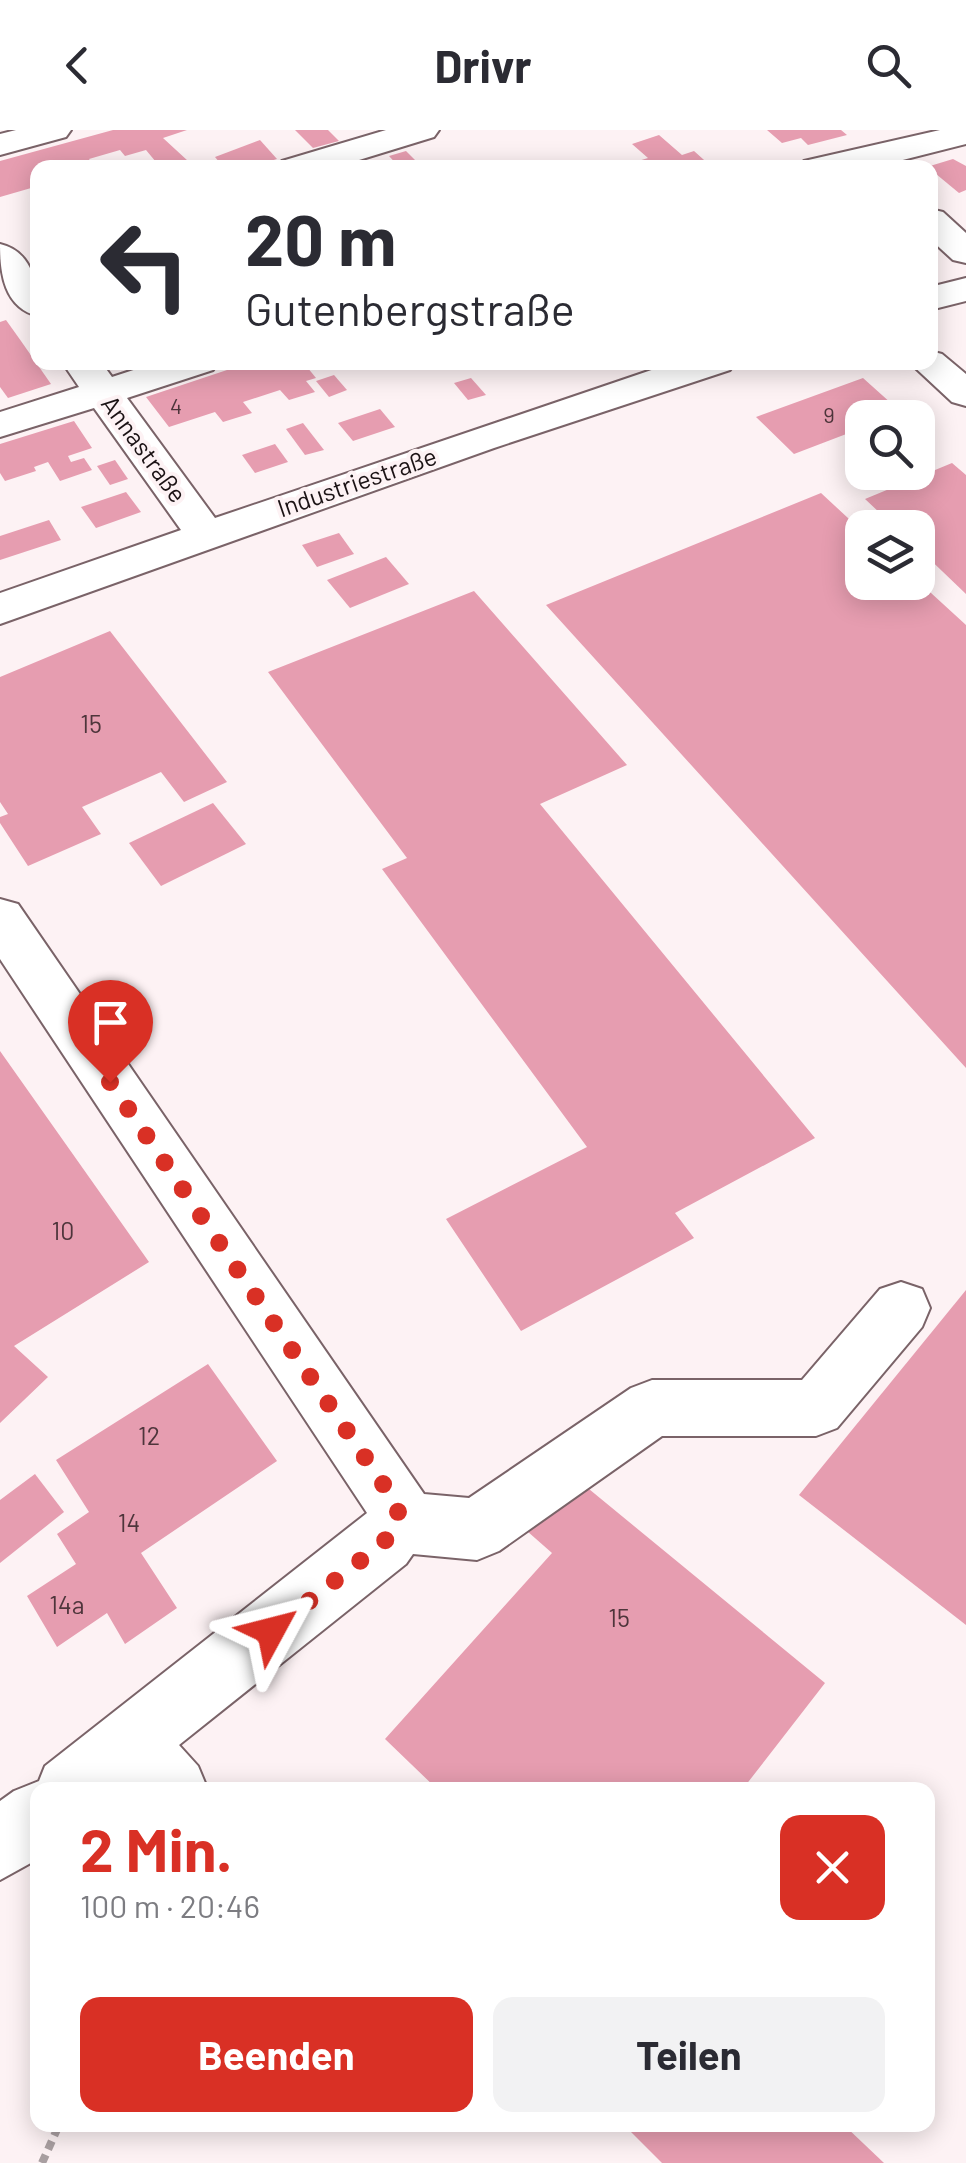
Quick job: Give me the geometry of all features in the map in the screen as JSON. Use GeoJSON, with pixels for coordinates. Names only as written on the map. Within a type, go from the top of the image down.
{"type":"FeatureCollection","features":[{"type":"Feature","properties":{"kind":"street"},"geometry":{"type":"LineString","coordinates":[[0,145],[54,130]]}},
{"type":"Feature","properties":{"kind":"street"},"geometry":{"type":"LineString","coordinates":[[321,160],[422,130]]}},
{"type":"Feature","properties":{"kind":"street"},"geometry":{"type":"LineString","coordinates":[[846,160],[966,133]]}},
{"type":"Feature","properties":{"kind":"street"},"geometry":{"type":"LineString","coordinates":[[938,227],[966,252]]}},
{"type":"Feature","properties":{"kind":"street"},"geometry":{"type":"LineString","coordinates":[[30,245],[0,254],[30,293]]}},
{"type":"Feature","properties":{"kind":"street"},"geometry":{"type":"LineString","coordinates":[[938,297],[966,289]]}},
{"type":"Feature","properties":{"kind":"street"},"geometry":{"type":"LineString","coordinates":[[0,425],[93,378],[146,370]]}},
{"type":"Feature","properties":{"kind":"street","name":"Industriestraße"},"geometry":{"type":"LineString","coordinates":[[0,609],[480,439],[691,370]]}},
{"type":"Feature","properties":{"kind":"street"},"geometry":{"type":"LineString","coordinates":[[938,370],[966,394]]}},
{"type":"Feature","properties":{"kind":"street","name":"Annastraße"},"geometry":{"type":"LineString","coordinates":[[93,378],[206,535]]}},
{"type":"Feature","properties":{"kind":"street"},"geometry":{"type":"LineString","coordinates":[[0,918],[398,1506],[398,1522],[384,1542],[79,1782]]}},
{"type":"Feature","properties":{"kind":"street"},"geometry":{"type":"LineString","coordinates":[[398,1522],[477,1528],[652,1408],[816,1408],[901,1308]]}},
{"type":"Feature","properties":{"kind":"street"},"geometry":{"type":"LineString","coordinates":[[130,1742],[167,1782]]}},
{"type":"Feature","properties":{"kind":"street"},"geometry":{"type":"LineString","coordinates":[[0,1845],[30,1821]]}},
{"type":"Feature","properties":{"kind":"path"},"geometry":{"type":"LineString","coordinates":[[42,2163],[56,2132]]}},
{"type":"Feature","properties":{"kind":"building"},"geometry":{"type":"Polygon","coordinates":[[[113,130],[187,130],[163,138],[187,160],[154,160],[146,150],[125,156],[120,150],[90,160],[30,160],[30,188],[0,197],[0,161],[113,130]]]}},
{"type":"Feature","properties":{"kind":"building"},"geometry":{"type":"Polygon","coordinates":[[[295,130],[328,130],[339,141],[313,148],[295,130]]]}},
{"type":"Feature","properties":{"kind":"building"},"geometry":{"type":"Polygon","coordinates":[[[767,130],[841,130],[847,135],[808,145],[801,138],[782,143],[767,130]]]}},
{"type":"Feature","properties":{"kind":"building"},"geometry":{"type":"Polygon","coordinates":[[[659,135],[682,155],[694,151],[704,160],[642,160],[648,158],[632,144],[659,135]]]}},
{"type":"Feature","properties":{"kind":"building"},"geometry":{"type":"Polygon","coordinates":[[[260,140],[277,159],[217,160],[215,157],[260,140]]]}},
{"type":"Feature","properties":{"kind":"building"},"geometry":{"type":"Polygon","coordinates":[[[406,151],[415,160],[393,160],[389,156],[406,151]]]}},
{"type":"Feature","properties":{"kind":"building"},"geometry":{"type":"Polygon","coordinates":[[[953,159],[966,166],[966,190],[959,193],[938,176],[938,164],[953,159]]]}},
{"type":"Feature","properties":{"kind":"building"},"geometry":{"type":"Polygon","coordinates":[[[6,320],[30,354],[30,370],[41,370],[51,384],[8,398],[0,387],[0,322],[6,320]]]}},
{"type":"Feature","properties":{"kind":"building"},"geometry":{"type":"Polygon","coordinates":[[[227,370],[310,370],[316,378],[306,381],[315,392],[289,400],[280,390],[243,402],[252,413],[223,422],[215,412],[169,427],[146,397],[227,370]]]}},
{"type":"Feature","properties":{"kind":"building"},"geometry":{"type":"Polygon","coordinates":[[[334,375],[347,390],[329,397],[316,381],[334,375]]]}},
{"type":"Feature","properties":{"kind":"building"},"geometry":{"type":"Polygon","coordinates":[[[471,378],[486,395],[468,400],[454,383],[471,378]]]}},
{"type":"Feature","properties":{"kind":"building"},"geometry":{"type":"Polygon","coordinates":[[[863,378],[888,400],[845,400],[845,434],[794,454],[756,417],[863,378]]]}},
{"type":"Feature","properties":{"kind":"building"},"geometry":{"type":"Polygon","coordinates":[[[380,409],[395,427],[353,441],[338,423],[380,409]]]}},
{"type":"Feature","properties":{"kind":"building"},"geometry":{"type":"Polygon","coordinates":[[[74,421],[92,448],[68,456],[71,462],[84,458],[92,470],[60,481],[48,462],[34,467],[36,471],[5,481],[0,473],[0,444],[74,421]]]}},
{"type":"Feature","properties":{"kind":"building"},"geometry":{"type":"Polygon","coordinates":[[[303,423],[324,450],[305,455],[286,429],[303,423]]]}},
{"type":"Feature","properties":{"kind":"building"},"geometry":{"type":"Polygon","coordinates":[[[275,444],[288,462],[255,473],[242,455],[275,444]]]}},
{"type":"Feature","properties":{"kind":"building"},"geometry":{"type":"Polygon","coordinates":[[[115,460],[128,479],[110,485],[97,466],[115,460]]]}},
{"type":"Feature","properties":{"kind":"building"},"geometry":{"type":"Polygon","coordinates":[[[952,463],[966,475],[966,594],[935,564],[935,510],[877,510],[865,499],[887,490],[935,490],[935,470],[952,463]]]}},
{"type":"Feature","properties":{"kind":"building"},"geometry":{"type":"Polygon","coordinates":[[[126,492],[141,512],[96,528],[81,507],[126,492]]]}},
{"type":"Feature","properties":{"kind":"building"},"geometry":{"type":"Polygon","coordinates":[[[821,493],[845,515],[845,600],[935,600],[935,597],[966,625],[966,1068],[546,605],[821,493]]]}},
{"type":"Feature","properties":{"kind":"building"},"geometry":{"type":"Polygon","coordinates":[[[49,520],[61,540],[0,560],[0,536],[49,520]]]}},
{"type":"Feature","properties":{"kind":"building"},"geometry":{"type":"Polygon","coordinates":[[[339,533],[354,554],[317,567],[302,545],[339,533]]]}},
{"type":"Feature","properties":{"kind":"building"},"geometry":{"type":"Polygon","coordinates":[[[386,557],[409,584],[350,608],[327,580],[386,557]]]}},
{"type":"Feature","properties":{"kind":"building"},"geometry":{"type":"Polygon","coordinates":[[[474,591],[627,765],[540,804],[815,1138],[675,1213],[694,1238],[521,1331],[446,1219],[587,1147],[382,869],[407,858],[268,672],[474,591]]]}},
{"type":"Feature","properties":{"kind":"building"},"geometry":{"type":"Polygon","coordinates":[[[110,631],[227,782],[184,802],[161,772],[82,807],[101,834],[28,866],[0,823],[0,817],[8,814],[0,802],[0,677],[110,631]]]}},
{"type":"Feature","properties":{"kind":"building"},"geometry":{"type":"Polygon","coordinates":[[[213,803],[246,844],[161,886],[129,843],[213,803]]]}},
{"type":"Feature","properties":{"kind":"building"},"geometry":{"type":"Polygon","coordinates":[[[0,1051],[149,1262],[14,1346],[48,1377],[0,1423],[0,1051]]]}},
{"type":"Feature","properties":{"kind":"building"},"geometry":{"type":"Polygon","coordinates":[[[966,1290],[966,1625],[799,1495],[966,1290]]]}},
{"type":"Feature","properties":{"kind":"building"},"geometry":{"type":"Polygon","coordinates":[[[208,1364],[277,1461],[141,1553],[177,1608],[125,1644],[107,1613],[57,1647],[27,1596],[76,1564],[57,1534],[89,1512],[56,1460],[208,1364]]]}},
{"type":"Feature","properties":{"kind":"building"},"geometry":{"type":"Polygon","coordinates":[[[35,1474],[64,1512],[0,1563],[0,1500],[35,1474]]]}},
{"type":"Feature","properties":{"kind":"building"},"geometry":{"type":"Polygon","coordinates":[[[578,1480],[825,1683],[748,1782],[430,1782],[385,1739],[552,1553],[519,1524],[578,1480]]]}},
{"type":"Feature","properties":{"kind":"building"},"geometry":{"type":"Polygon","coordinates":[[[631,2132],[851,2132],[884,2163],[662,2163],[631,2132]]]}},
{"type":"Feature","properties":{"kind":"route"},"geometry":{"type":"LineString","coordinates":[[110,1082],[398,1506],[398,1522],[384,1542],[271,1631]]}}]}
